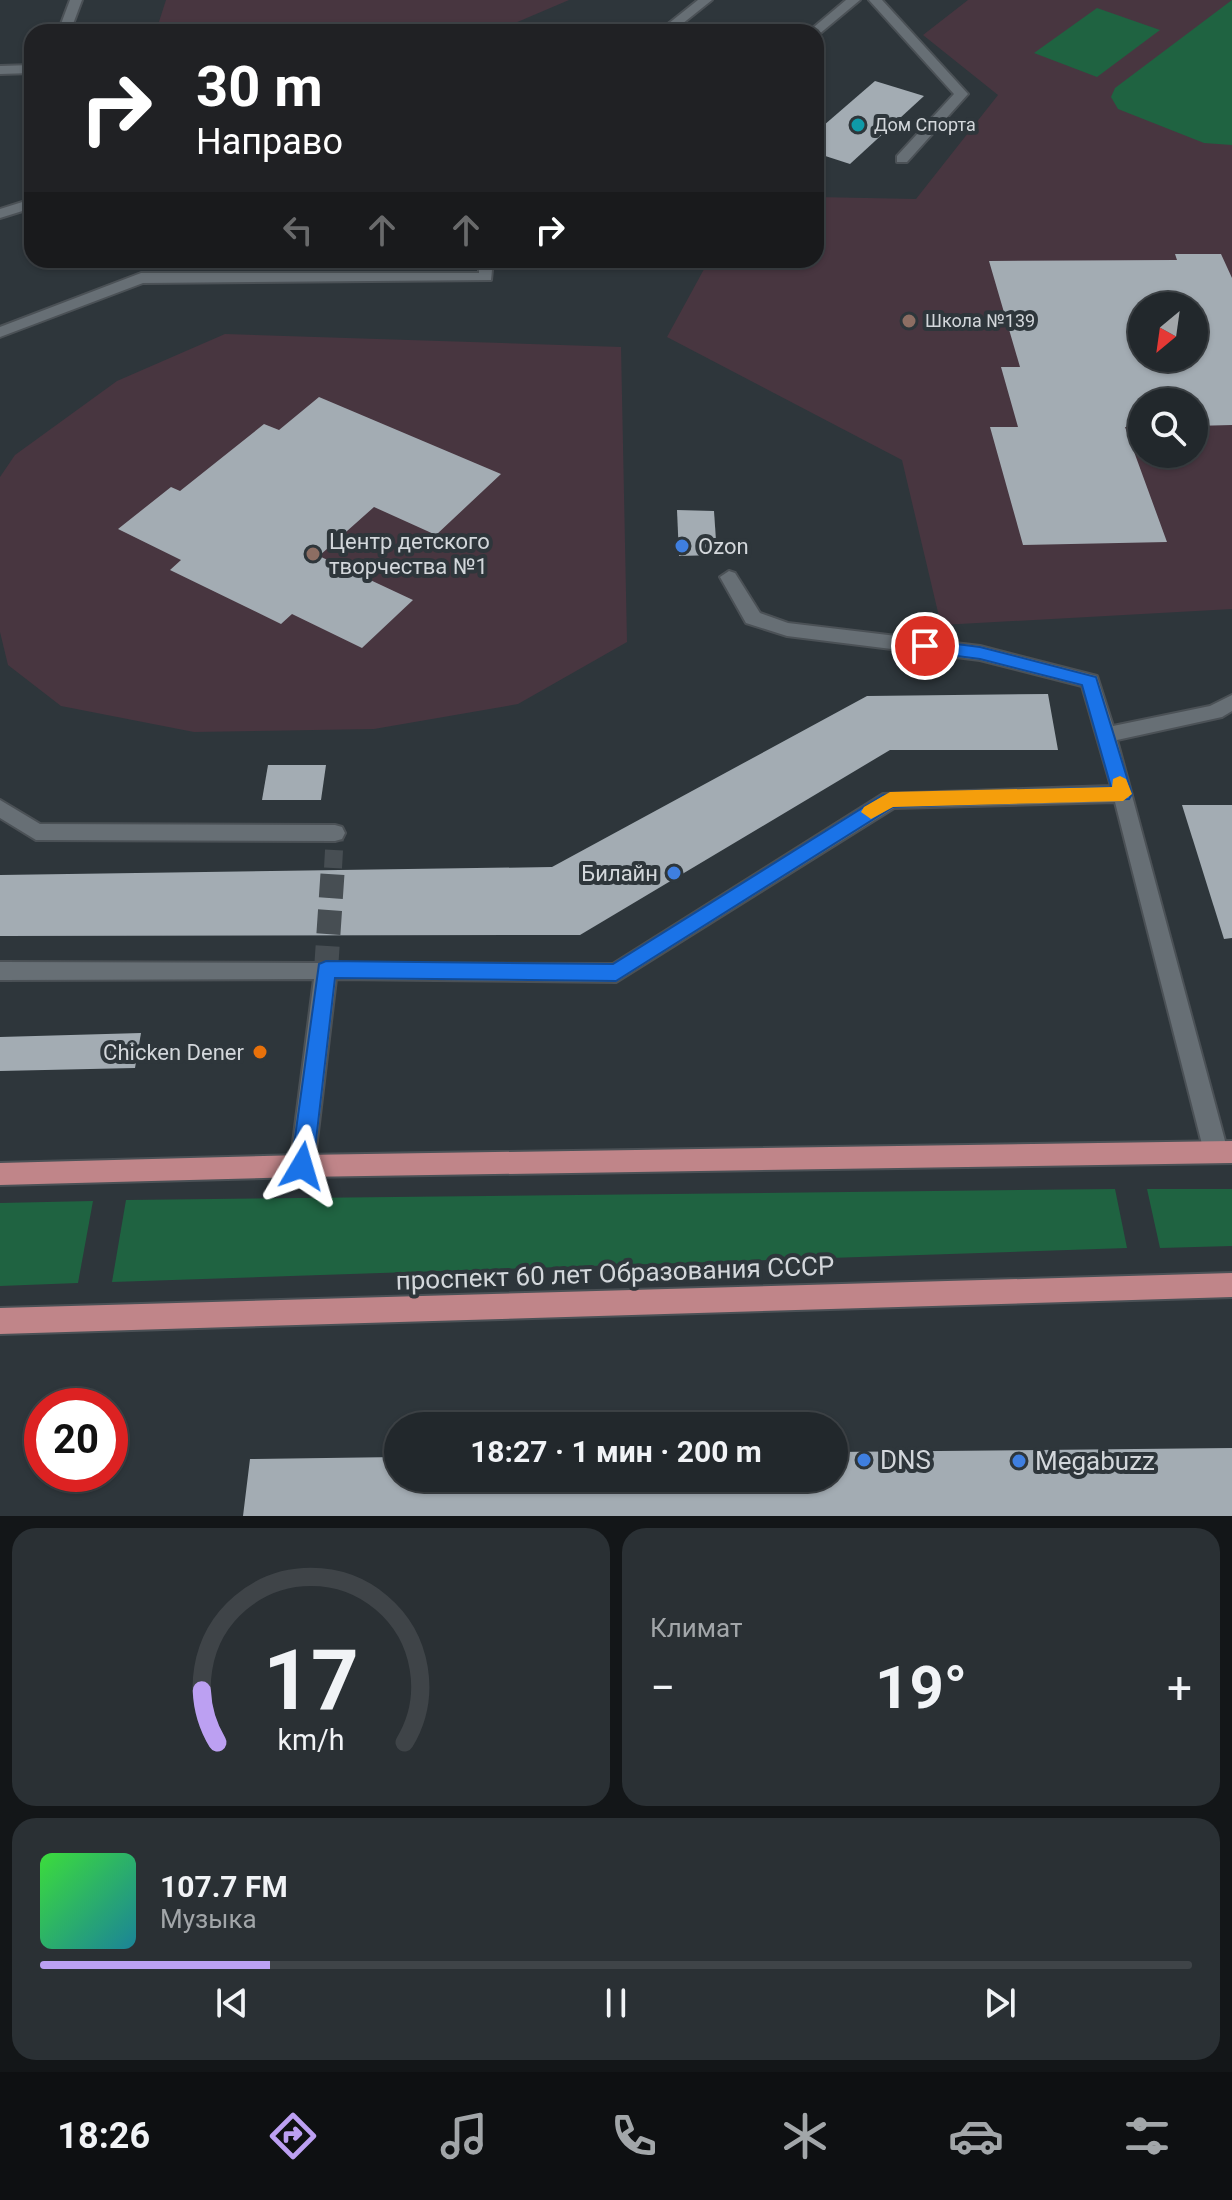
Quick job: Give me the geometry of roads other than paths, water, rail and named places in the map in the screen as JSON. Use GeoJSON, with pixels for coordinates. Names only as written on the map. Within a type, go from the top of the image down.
{"type":"FeatureCollection","features":[{"type":"Feature","properties":{"kind":"main road"},"geometry":{"type":"LineString","coordinates":[[0,1174],[302,1166],[1224,1152]]}},
{"type":"Feature","properties":{"kind":"main road","name":"проспект 60 лет Образования СССР"},"geometry":{"type":"LineString","coordinates":[[0,1321],[1232,1285]]}},
{"type":"Feature","properties":{"kind":"lane"},"geometry":{"type":"LineString","coordinates":[[67,24],[76,0]]}},
{"type":"Feature","properties":{"kind":"lane"},"geometry":{"type":"LineString","coordinates":[[674,24],[706,0]]}},
{"type":"Feature","properties":{"kind":"lane"},"geometry":{"type":"LineString","coordinates":[[824,24],[854,0]]}},
{"type":"Feature","properties":{"kind":"lane"},"geometry":{"type":"LineString","coordinates":[[875,0],[961,94],[902,159]]}},
{"type":"Feature","properties":{"kind":"lane"},"geometry":{"type":"LineString","coordinates":[[0,70],[24,69]]}},
{"type":"Feature","properties":{"kind":"lane"},"geometry":{"type":"LineString","coordinates":[[0,214],[24,206]]}},
{"type":"Feature","properties":{"kind":"lane"},"geometry":{"type":"LineString","coordinates":[[0,332],[141,278],[486,277],[486,268]]}},
{"type":"Feature","properties":{"kind":"lane"},"geometry":{"type":"LineString","coordinates":[[729,577],[753,618],[787,629],[980,653],[1090,681],[1224,1152]]}},
{"type":"Feature","properties":{"kind":"lane"},"geometry":{"type":"LineString","coordinates":[[1107,735],[1215,712],[1232,702]]}},
{"type":"Feature","properties":{"kind":"lane"},"geometry":{"type":"LineString","coordinates":[[0,971],[616,973],[890,800],[1123,794]]}},
{"type":"Feature","properties":{"kind":"lane"},"geometry":{"type":"LineString","coordinates":[[0,808],[36,832],[335,833]]}},
{"type":"Feature","properties":{"kind":"lane"},"geometry":{"type":"LineString","coordinates":[[302,1166],[326,970]]}},
{"type":"Feature","properties":{"kind":"tunnel"},"geometry":{"type":"LineString","coordinates":[[333,868],[335,833]]}},
{"type":"Feature","properties":{"kind":"tunnel"},"geometry":{"type":"LineString","coordinates":[[326,970],[333,866]]}},
{"type":"Feature","properties":{"kind":"place","name":"Дом Спорта"},"geometry":{"type":"Point","coordinates":[858,125]}},
{"type":"Feature","properties":{"kind":"place","name":"Школа №139"},"geometry":{"type":"Point","coordinates":[909,321]}},
{"type":"Feature","properties":{"kind":"place","name":"Ozon"},"geometry":{"type":"Point","coordinates":[682,546]}},
{"type":"Feature","properties":{"kind":"place","name":"Центр детского творчества №1"},"geometry":{"type":"Point","coordinates":[313,554]}},
{"type":"Feature","properties":{"kind":"place","name":"Билайн"},"geometry":{"type":"Point","coordinates":[674,873]}},
{"type":"Feature","properties":{"kind":"place","name":"Chicken Dener"},"geometry":{"type":"Point","coordinates":[260,1052]}},
{"type":"Feature","properties":{"kind":"place","name":"DNS"},"geometry":{"type":"Point","coordinates":[864,1460]}},
{"type":"Feature","properties":{"kind":"place","name":"Megabuzz"},"geometry":{"type":"Point","coordinates":[1019,1461]}}]}
